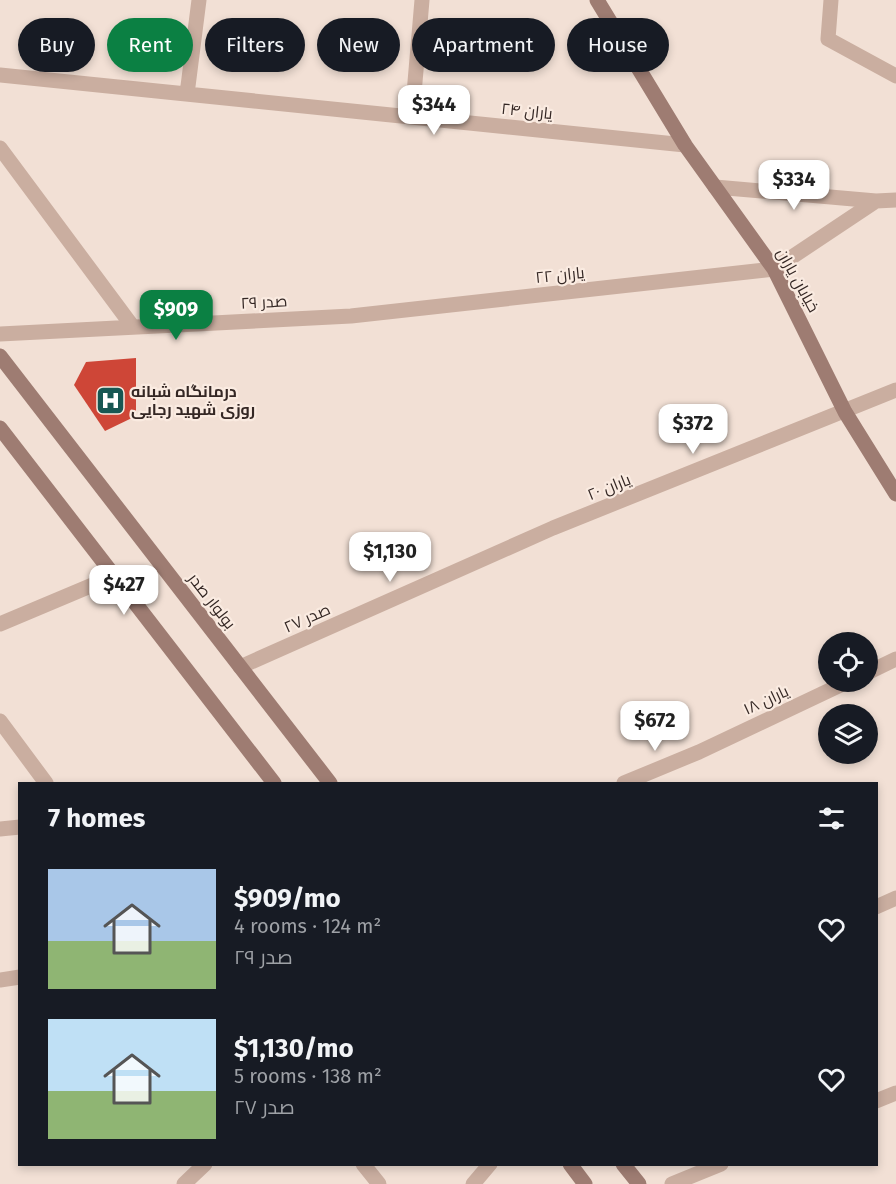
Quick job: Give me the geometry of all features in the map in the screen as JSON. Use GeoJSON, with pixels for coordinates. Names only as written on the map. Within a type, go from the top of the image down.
{"type":"FeatureCollection","features":[{"type":"Feature","properties":{"kind":"main road","name":"خیابان یاران"},"geometry":{"type":"LineString","coordinates":[[597,0],[685,145],[774,269],[845,412],[895,489]]}},
{"type":"Feature","properties":{"kind":"main road","name":"بولوار صدر"},"geometry":{"type":"LineString","coordinates":[[0,356],[329,782]]}},
{"type":"Feature","properties":{"kind":"main road"},"geometry":{"type":"LineString","coordinates":[[0,428],[273,782]]}},
{"type":"Feature","properties":{"kind":"main road"},"geometry":{"type":"LineString","coordinates":[[572,1166],[585,1184]]}},
{"type":"Feature","properties":{"kind":"main road"},"geometry":{"type":"LineString","coordinates":[[625,1166],[639,1184]]}},
{"type":"Feature","properties":{"kind":"street"},"geometry":{"type":"LineString","coordinates":[[187,94],[199,0]]}},
{"type":"Feature","properties":{"kind":"street"},"geometry":{"type":"LineString","coordinates":[[412,117],[422,0]]}},
{"type":"Feature","properties":{"kind":"street"},"geometry":{"type":"LineString","coordinates":[[831,0],[828,39],[896,76]]}},
{"type":"Feature","properties":{"kind":"street","name":"یاران ۲۴"},"geometry":{"type":"LineString","coordinates":[[0,75],[685,145]]}},
{"type":"Feature","properties":{"kind":"street"},"geometry":{"type":"LineString","coordinates":[[0,148],[133,327]]}},
{"type":"Feature","properties":{"kind":"street"},"geometry":{"type":"LineString","coordinates":[[715,187],[876,201],[896,200]]}},
{"type":"Feature","properties":{"kind":"street"},"geometry":{"type":"LineString","coordinates":[[774,269],[876,201]]}},
{"type":"Feature","properties":{"kind":"street","name":"یاران ۲۲"},"geometry":{"type":"LineString","coordinates":[[351,316],[774,269]]}},
{"type":"Feature","properties":{"kind":"street","name":"صدر ۲۹"},"geometry":{"type":"LineString","coordinates":[[0,334],[351,316]]}},
{"type":"Feature","properties":{"kind":"street","name":"یاران ۲۰"},"geometry":{"type":"LineString","coordinates":[[553,528],[896,390]]}},
{"type":"Feature","properties":{"kind":"street","name":"صدر ۲۷"},"geometry":{"type":"LineString","coordinates":[[240,667],[553,528]]}},
{"type":"Feature","properties":{"kind":"street"},"geometry":{"type":"LineString","coordinates":[[0,624],[114,576]]}},
{"type":"Feature","properties":{"kind":"street"},"geometry":{"type":"LineString","coordinates":[[878,668],[896,659]]}},
{"type":"Feature","properties":{"kind":"street","name":"یاران ۱۸"},"geometry":{"type":"LineString","coordinates":[[626,782],[699,752],[826,692]]}},
{"type":"Feature","properties":{"kind":"street"},"geometry":{"type":"LineString","coordinates":[[0,721],[45,782]]}},
{"type":"Feature","properties":{"kind":"street"},"geometry":{"type":"LineString","coordinates":[[0,829],[18,826]]}},
{"type":"Feature","properties":{"kind":"street"},"geometry":{"type":"LineString","coordinates":[[878,906],[896,898]]}},
{"type":"Feature","properties":{"kind":"street"},"geometry":{"type":"LineString","coordinates":[[0,980],[18,977]]}},
{"type":"Feature","properties":{"kind":"street"},"geometry":{"type":"LineString","coordinates":[[878,1100],[895,1093]]}},
{"type":"Feature","properties":{"kind":"street"},"geometry":{"type":"LineString","coordinates":[[184,1184],[203,1166]]}},
{"type":"Feature","properties":{"kind":"street"},"geometry":{"type":"LineString","coordinates":[[365,1166],[379,1184]]}},
{"type":"Feature","properties":{"kind":"street"},"geometry":{"type":"LineString","coordinates":[[473,1184],[488,1166]]}},
{"type":"Feature","properties":{"kind":"street"},"geometry":{"type":"LineString","coordinates":[[672,1184],[716,1166]]}},
{"type":"Feature","properties":{"kind":"building","name":"درمانگاه شبانه روزی شهید رجایی"},"geometry":{"type":"Polygon","coordinates":[[[136,358],[136,416],[105,431],[74,385],[86,362],[136,358]]]}},
{"type":"Feature","properties":{"kind":"place","name":"درمانگاه شبانه روزی شهید رجایی"},"geometry":{"type":"Point","coordinates":[110,400]}}]}
